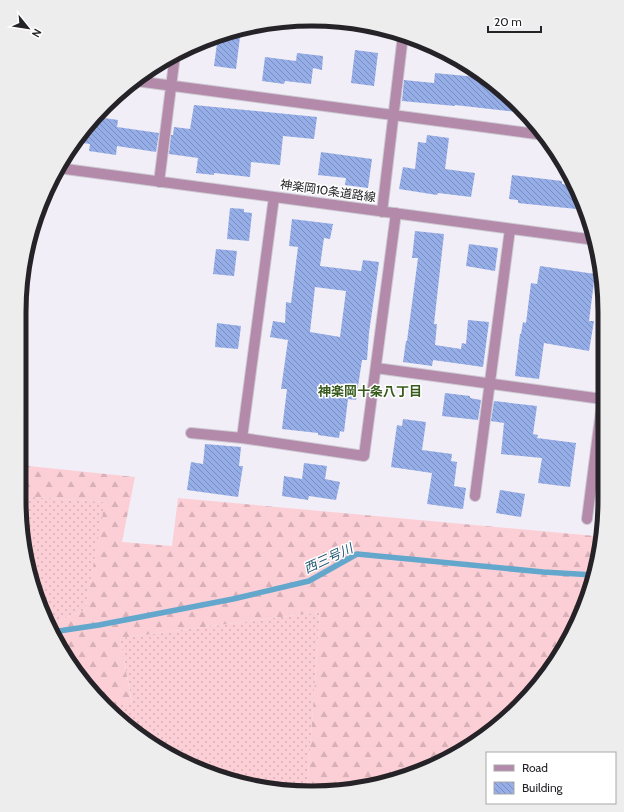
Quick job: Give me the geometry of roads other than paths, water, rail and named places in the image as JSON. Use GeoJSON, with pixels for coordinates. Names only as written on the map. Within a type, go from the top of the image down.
{"type":"FeatureCollection","features":[{"type":"Feature","properties":{"kind":"street"},"geometry":{"type":"LineString","coordinates":[[382,212],[402,41]]}},
{"type":"Feature","properties":{"kind":"street"},"geometry":{"type":"LineString","coordinates":[[159,182],[174,61]]}},
{"type":"Feature","properties":{"kind":"street"},"geometry":{"type":"LineString","coordinates":[[142,82],[536,134]]}},
{"type":"Feature","properties":{"kind":"street","name":"神楽岡10条道路線"},"geometry":{"type":"LineString","coordinates":[[64,169],[588,239]]}},
{"type":"Feature","properties":{"kind":"street"},"geometry":{"type":"LineString","coordinates":[[242,438],[274,197]]}},
{"type":"Feature","properties":{"kind":"street"},"geometry":{"type":"LineString","coordinates":[[192,433],[242,438],[364,456],[396,213]]}},
{"type":"Feature","properties":{"kind":"street"},"geometry":{"type":"LineString","coordinates":[[475,496],[510,229]]}},
{"type":"Feature","properties":{"kind":"street"},"geometry":{"type":"LineString","coordinates":[[376,368],[598,398]]}},
{"type":"Feature","properties":{"kind":"street"},"geometry":{"type":"LineString","coordinates":[[588,519],[598,436]]}},
{"type":"Feature","properties":{"kind":"waterway","name":"西三号川"},"geometry":{"type":"LineString","coordinates":[[58,631],[99,625],[233,599],[309,581],[357,554],[543,572],[588,575]]}},
{"type":"Feature","properties":{"kind":"district","name":"神楽岡十条八丁目"},"geometry":{"type":"Point","coordinates":[370,391]}}]}
